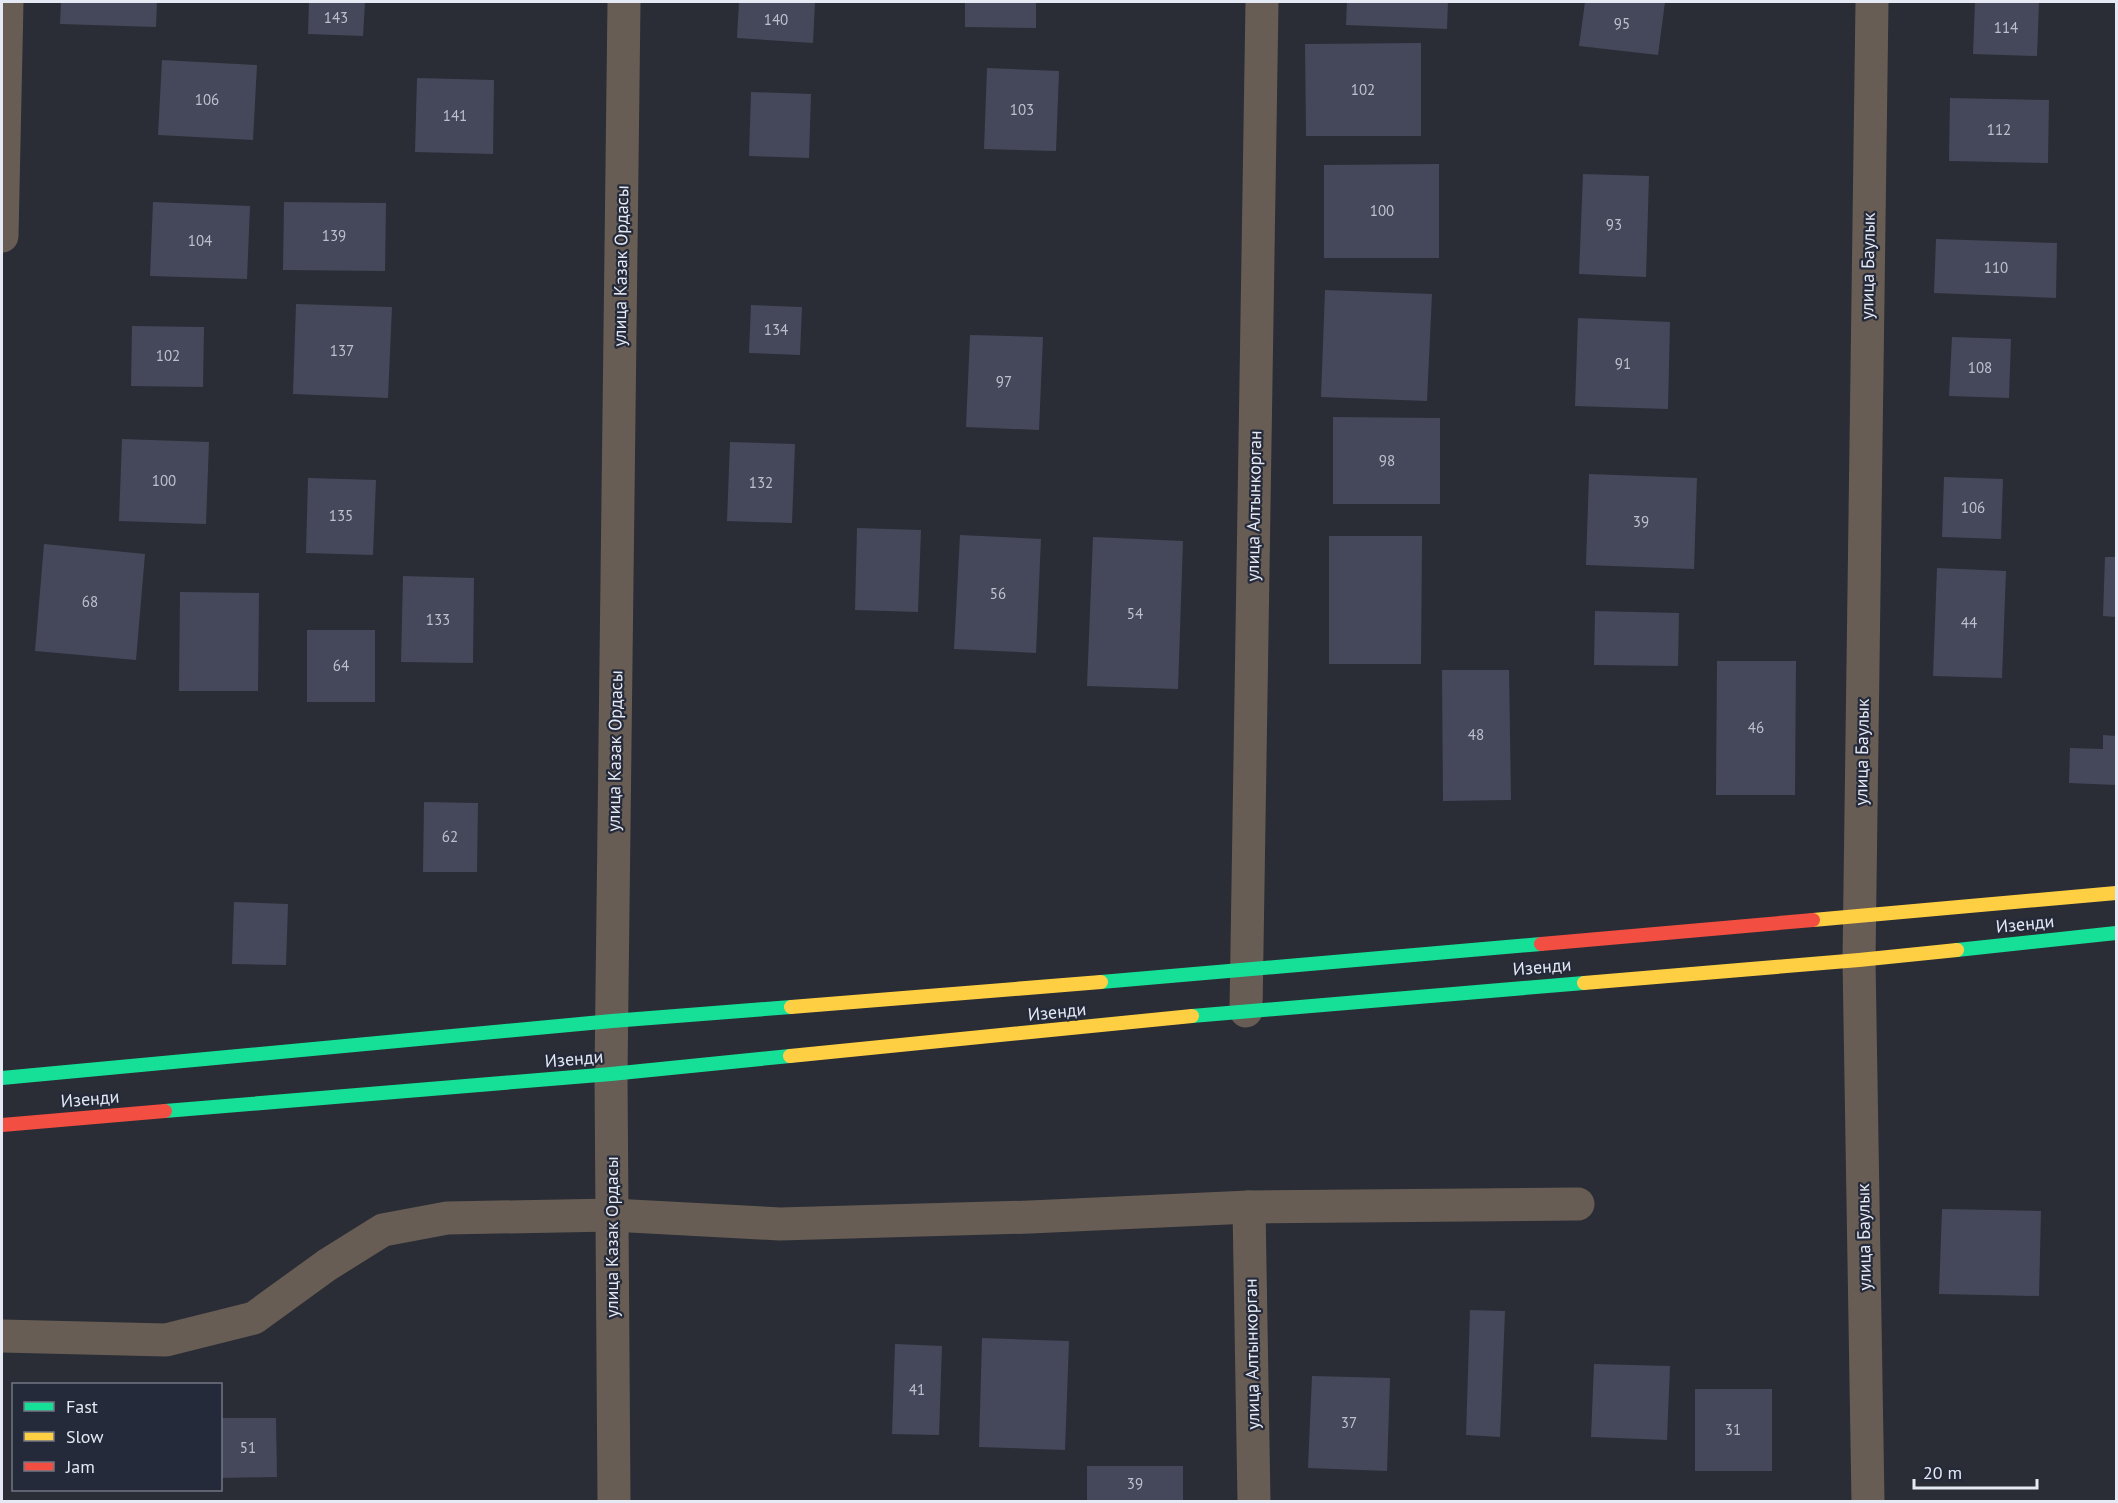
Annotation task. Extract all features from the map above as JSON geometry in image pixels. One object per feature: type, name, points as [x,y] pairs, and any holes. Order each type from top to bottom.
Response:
[{"type":"street","points":[[2,236],[7,2]]},
{"type":"street","name":"улица Казак Ордасы","points":[[614,1502],[611,1074],[624,2]]},
{"type":"street","name":"улица Алтынкорган","points":[[1246,1011],[1262,2]]},
{"type":"street","name":"улица Баулык","points":[[1868,1502],[1859,960],[1872,2]]},
{"type":"street","name":"Изенди","points":[[2,1078],[612,1021],[1246,970],[2116,892]]},
{"type":"street","name":"Изенди","points":[[2,1125],[611,1074],[1246,1011],[1859,960],[2116,933]]},
{"type":"street","points":[[2,1336],[166,1340],[254,1318],[327,1265],[382,1230],[447,1218],[612,1215],[780,1224],[1030,1217],[1249,1207],[1578,1204]]},
{"type":"street","name":"улица Алтынкорган","points":[[1249,1207],[1254,1502]]},
{"type":"building","points":[[61,2],[157,2],[156,27],[60,24]]},
{"type":"building","points":[[309,2],[365,2],[363,36],[308,34]]},
{"type":"building","points":[[739,2],[815,2],[813,43],[737,38]]},
{"type":"building","points":[[965,2],[1036,2],[1036,28],[965,27]]},
{"type":"building","points":[[1347,2],[1448,2],[1447,29],[1346,25]]},
{"type":"building","points":[[1585,2],[1665,2],[1658,55],[1579,46]]},
{"type":"building","points":[[1975,2],[2039,2],[2037,56],[1973,54]]},
{"type":"building","points":[[1421,43],[1421,136],[1306,136],[1305,44]]},
{"type":"building","points":[[162,60],[257,65],[253,140],[158,135]]},
{"type":"building","points":[[987,68],[1059,71],[1056,151],[984,149]]},
{"type":"building","points":[[417,78],[494,80],[493,154],[415,152]]},
{"type":"building","points":[[751,92],[811,94],[809,158],[749,156]]},
{"type":"building","points":[[1950,98],[2049,100],[2048,163],[1949,161]]},
{"type":"building","points":[[1439,164],[1439,258],[1324,258],[1324,165]]},
{"type":"building","points":[[1583,174],[1649,176],[1646,277],[1579,274]]},
{"type":"building","points":[[153,202],[250,206],[247,279],[150,276]]},
{"type":"building","points":[[284,202],[386,203],[385,271],[283,270]]},
{"type":"building","points":[[1936,239],[2057,243],[2056,298],[1934,293]]},
{"type":"building","points":[[1325,290],[1432,294],[1427,401],[1321,397]]},
{"type":"building","points":[[296,304],[392,307],[388,398],[293,394]]},
{"type":"building","points":[[751,305],[802,307],[800,355],[749,353]]},
{"type":"building","points":[[1578,318],[1670,322],[1668,409],[1575,406]]},
{"type":"building","points":[[132,326],[204,327],[203,387],[131,386]]},
{"type":"building","points":[[970,335],[1043,337],[1039,430],[966,427]]},
{"type":"building","points":[[1952,337],[2011,339],[2009,398],[1949,396]]},
{"type":"building","points":[[1333,417],[1440,418],[1440,504],[1333,504]]},
{"type":"building","points":[[122,439],[209,442],[206,524],[119,521]]},
{"type":"building","points":[[730,442],[795,444],[792,523],[727,521]]},
{"type":"building","points":[[1589,474],[1697,478],[1694,569],[1586,565]]},
{"type":"building","points":[[1944,477],[2003,479],[2001,539],[1942,537]]},
{"type":"building","points":[[308,478],[376,480],[373,555],[306,553]]},
{"type":"building","points":[[857,528],[921,530],[918,612],[855,610]]},
{"type":"building","points":[[960,535],[1041,539],[1036,653],[954,649]]},
{"type":"building","points":[[1329,536],[1422,536],[1421,664],[1329,664]]},
{"type":"building","points":[[1093,537],[1183,541],[1178,689],[1087,686]]},
{"type":"building","points":[[44,544],[145,554],[136,660],[35,651]]},
{"type":"building","points":[[2105,557],[2116,557],[2116,617],[2103,616]]},
{"type":"building","points":[[1937,568],[2006,571],[2002,678],[1933,676]]},
{"type":"building","points":[[403,576],[474,578],[473,663],[401,662]]},
{"type":"building","points":[[180,592],[259,593],[258,691],[179,691]]},
{"type":"building","points":[[1595,611],[1679,613],[1678,666],[1594,665]]},
{"type":"building","points":[[307,630],[375,630],[375,702],[307,702]]},
{"type":"building","points":[[1717,661],[1796,661],[1795,795],[1716,795]]},
{"type":"building","points":[[1442,670],[1509,670],[1511,800],[1443,801]]},
{"type":"building","points":[[2103,735],[2116,736],[2116,785],[2069,783],[2070,748],[2103,749]]},
{"type":"building","points":[[424,802],[478,803],[477,872],[423,872]]},
{"type":"building","points":[[234,902],[288,904],[286,965],[232,964]]},
{"type":"building","points":[[1942,1209],[2041,1211],[2039,1296],[1939,1294]]},
{"type":"building","points":[[1470,1310],[1505,1311],[1500,1437],[1466,1435]]},
{"type":"building","points":[[982,1338],[1069,1341],[1065,1450],[979,1447]]},
{"type":"building","points":[[895,1344],[942,1346],[939,1435],[892,1434]]},
{"type":"building","points":[[1594,1364],[1670,1366],[1667,1440],[1591,1437]]},
{"type":"building","points":[[1312,1376],[1390,1378],[1387,1471],[1308,1468]]},
{"type":"building","points":[[1695,1389],[1772,1389],[1772,1471],[1695,1471]]},
{"type":"building","points":[[222,1418],[276,1418],[277,1477],[222,1478]]},
{"type":"building","points":[[1087,1466],[1183,1466],[1183,1502],[1087,1502]]},
{"type":"traffic: fast","points":[[1957,950],[2116,933]]},
{"type":"traffic: fast","points":[[1101,982],[1541,944]]},
{"type":"traffic: fast","points":[[1192,1016],[1584,983]]},
{"type":"traffic: fast","points":[[2,1078],[612,1021],[791,1007]]},
{"type":"traffic: fast","points":[[165,1111],[611,1074],[790,1056]]},
{"type":"traffic: slow","points":[[1813,920],[2116,893]]},
{"type":"traffic: slow","points":[[1584,983],[1957,950]]},
{"type":"traffic: slow","points":[[791,1007],[1101,982]]},
{"type":"traffic: slow","points":[[790,1056],[1192,1016]]},
{"type":"traffic: jam","points":[[1541,944],[1813,920]]},
{"type":"traffic: jam","points":[[2,1125],[165,1111]]}]
